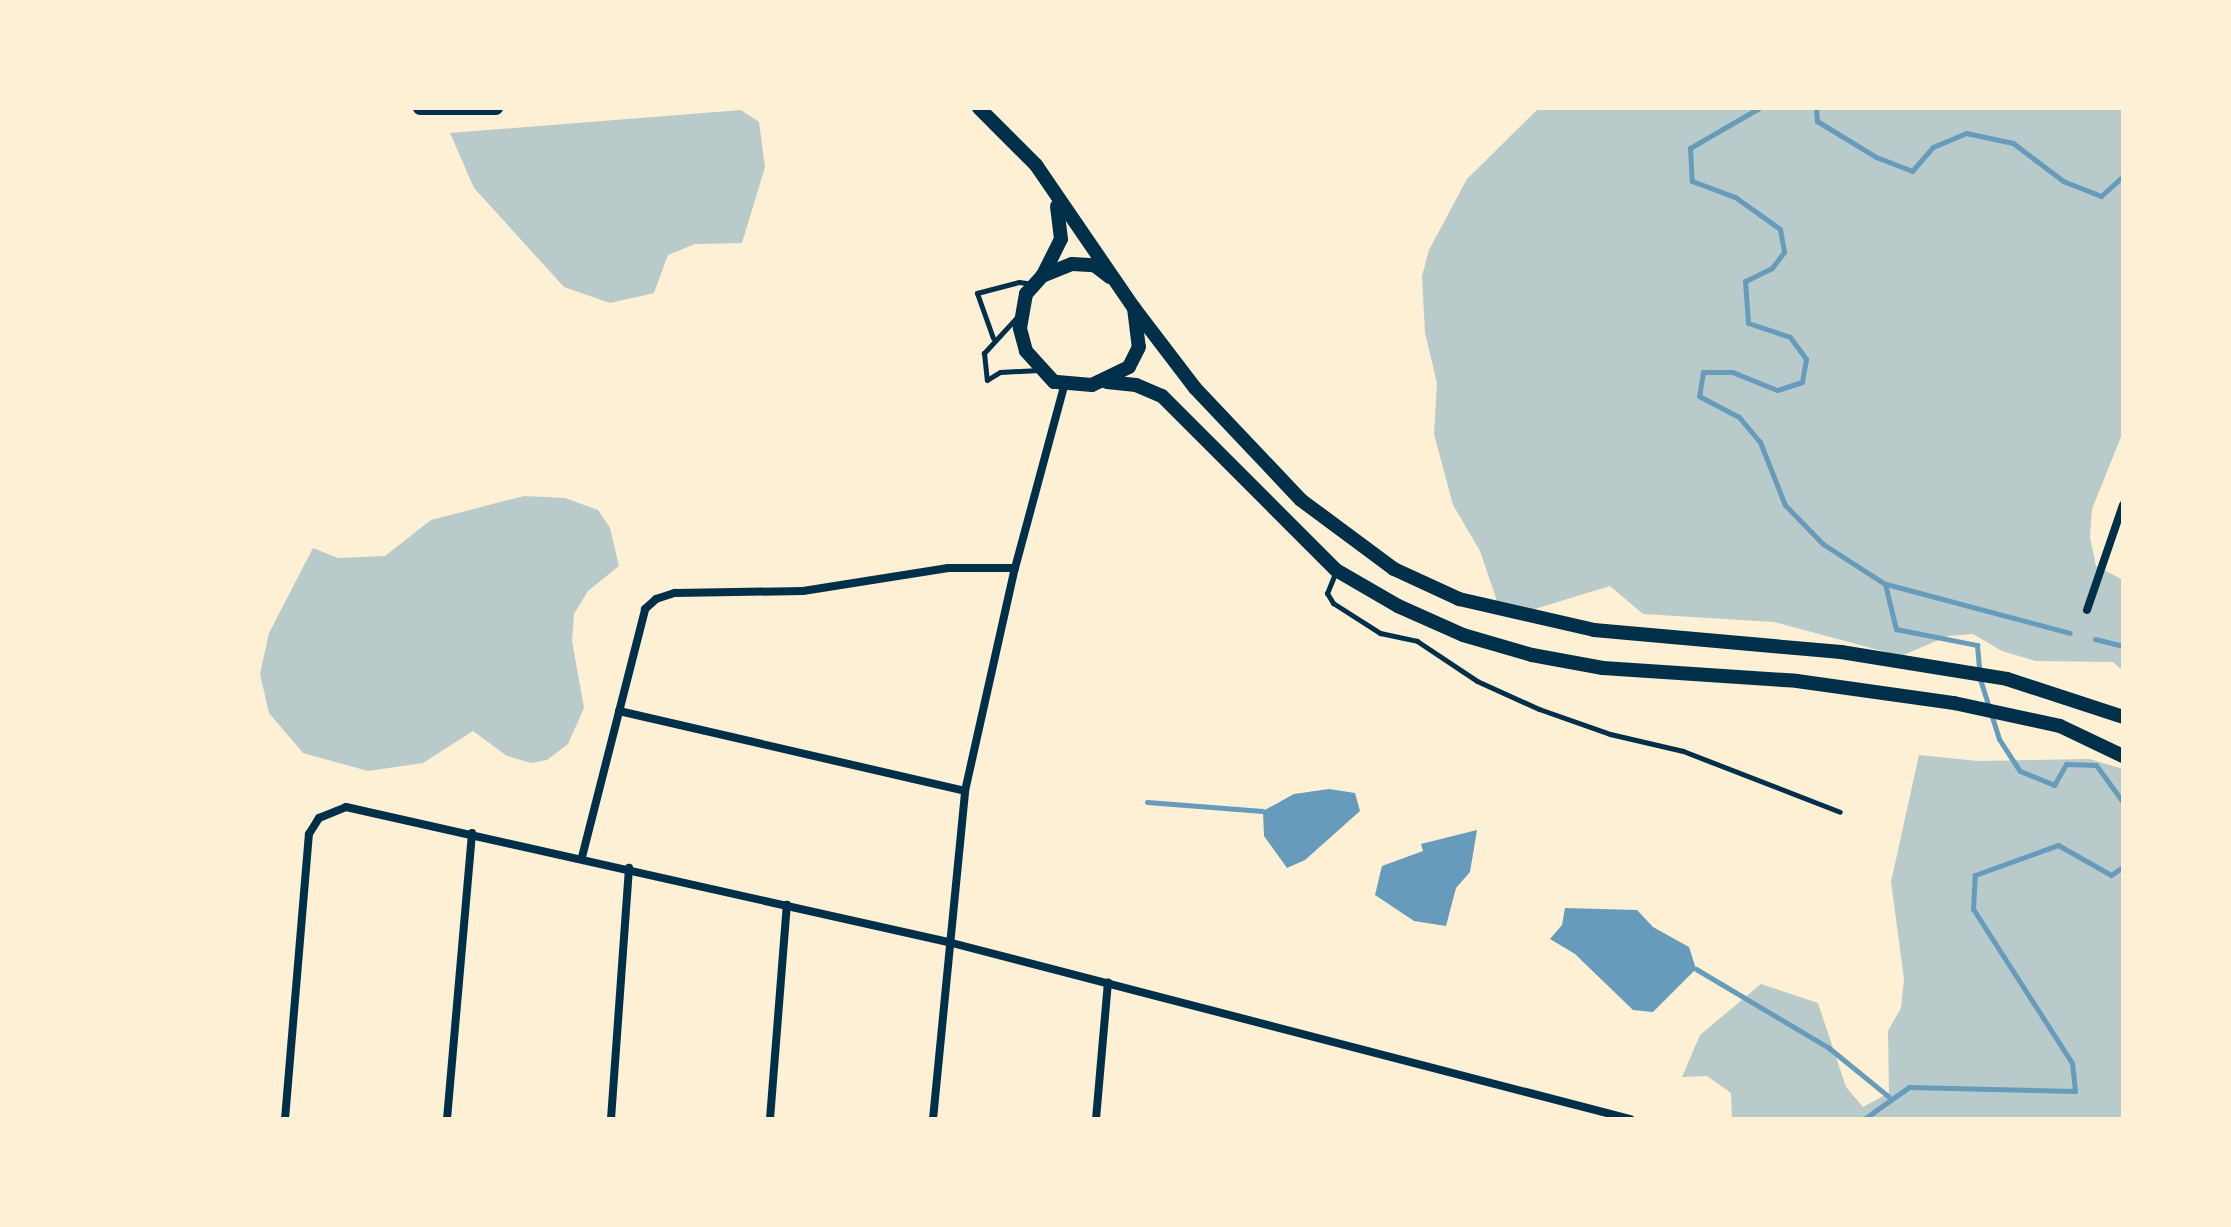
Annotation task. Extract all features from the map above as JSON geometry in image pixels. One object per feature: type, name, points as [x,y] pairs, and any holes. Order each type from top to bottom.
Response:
[{"type":"main road","points":[[420,108],[496,108]]},
{"type":"main road","points":[[979,108],[1055,193],[1110,277],[1195,388],[1301,500],[1394,569],[1459,599],[1594,630],[1841,652],[1991,676],[2072,696],[2123,717]]},
{"type":"main road","points":[[1055,193],[1062,233],[1020,314],[1026,351],[1040,370],[1064,387],[1107,382],[1136,385],[1172,404],[1336,570],[1430,621],[1532,655],[1603,668],[1812,683],[1977,709],[2060,726],[2123,756]]},
{"type":"main road","points":[[1038,280],[1079,263],[1094,265],[1110,277]]},
{"type":"main road","points":[[1107,382],[1129,367],[1139,347],[1134,308]]},
{"type":"street","points":[[933,1119],[965,791],[1015,568],[1064,387]]},
{"type":"street","points":[[2087,610],[2123,505]]},
{"type":"street","points":[[582,857],[645,609],[662,596],[803,591],[948,568],[1015,568]]},
{"type":"street","points":[[619,711],[965,791]]},
{"type":"street","points":[[285,1119],[313,826],[327,813],[346,807],[582,857],[948,942],[1630,1119]]},
{"type":"street","points":[[447,1119],[472,833]]},
{"type":"street","points":[[611,1119],[629,868]]},
{"type":"street","points":[[770,1119],[787,905]]},
{"type":"street","points":[[1096,1119],[1108,983]]},
{"type":"lane","points":[[993,339],[977,293],[1038,280]]},
{"type":"lane","points":[[1020,314],[993,339],[984,353],[987,380],[1000,372],[1040,370]]},
{"type":"lane","points":[[1336,570],[1327,593],[1333,603],[1380,633],[1417,641],[1477,681],[1539,709],[1610,734],[1683,751],[1840,812]]},
{"type":"shaded area","points":[[1539,108],[2123,108],[2123,432],[2092,509],[2090,537],[2096,566],[2123,580],[2123,671],[2113,662],[2036,661],[2002,651],[1973,634],[1948,636],[1901,656],[1774,622],[1643,614],[1610,586],[1512,616],[1497,601],[1480,551],[1453,505],[1434,434],[1437,383],[1425,333],[1422,276],[1429,250],[1467,179]]},
{"type":"shaded area","points":[[741,110],[759,122],[765,167],[742,243],[695,244],[668,255],[654,293],[610,303],[564,287],[474,188],[450,133]]},
{"type":"shaded area","points":[[524,496],[565,498],[598,510],[610,528],[619,566],[588,591],[574,614],[572,641],[584,708],[568,744],[547,760],[531,763],[507,756],[473,731],[423,763],[368,771],[303,753],[269,713],[260,674],[269,633],[313,548],[338,558],[385,556],[431,520]]},
{"type":"shaded area","points":[[1919,755],[1978,761],[2089,759],[2123,769],[2123,1119],[1732,1119],[1731,1093],[1707,1076],[1682,1077],[1700,1035],[1761,984],[1818,1003],[1846,1087],[1863,1107],[1889,1093],[1888,1031],[1901,1008],[1904,979],[1891,882]]},
{"type":"water","points":[[1329,789],[1355,793],[1360,811],[1305,860],[1287,868],[1264,836],[1263,811],[1294,794]]},
{"type":"water","points":[[1477,830],[1470,872],[1456,888],[1446,926],[1414,921],[1375,895],[1382,866],[1423,851],[1421,844]]},
{"type":"water","points":[[1565,908],[1637,910],[1653,927],[1689,947],[1696,969],[1653,1012],[1633,1010],[1575,954],[1550,939],[1562,925]]},
{"type":"waterway","points":[[1759,108],[1690,148],[1692,181],[1735,197],[1780,229],[1784,252],[1772,268],[1745,281],[1748,323],[1790,337],[1806,359],[1802,382],[1777,390],[1732,372],[1703,372],[1699,396],[1739,417],[1760,442],[1785,505],[1823,544],[1885,584],[1896,629],[1977,645],[1980,679],[1999,739],[2020,771],[2054,785],[2066,764],[2096,765],[2123,802]]},
{"type":"waterway","points":[[1816,108],[1817,121],[1876,157],[1912,171],[1933,147],[1966,133],[2013,143],[2063,181],[2101,196],[2123,176]]},
{"type":"waterway","points":[[1886,584],[2070,633]]},
{"type":"waterway","points":[[2095,639],[2123,646]]},
{"type":"waterway","points":[[1147,802],[1263,811]]},
{"type":"waterway","points":[[1864,1119],[1909,1087],[2075,1091],[2072,1063],[1973,909],[1975,875],[2058,845],[2111,875],[2123,867]]},
{"type":"waterway","points":[[1696,969],[1829,1048],[1889,1097]]}]
